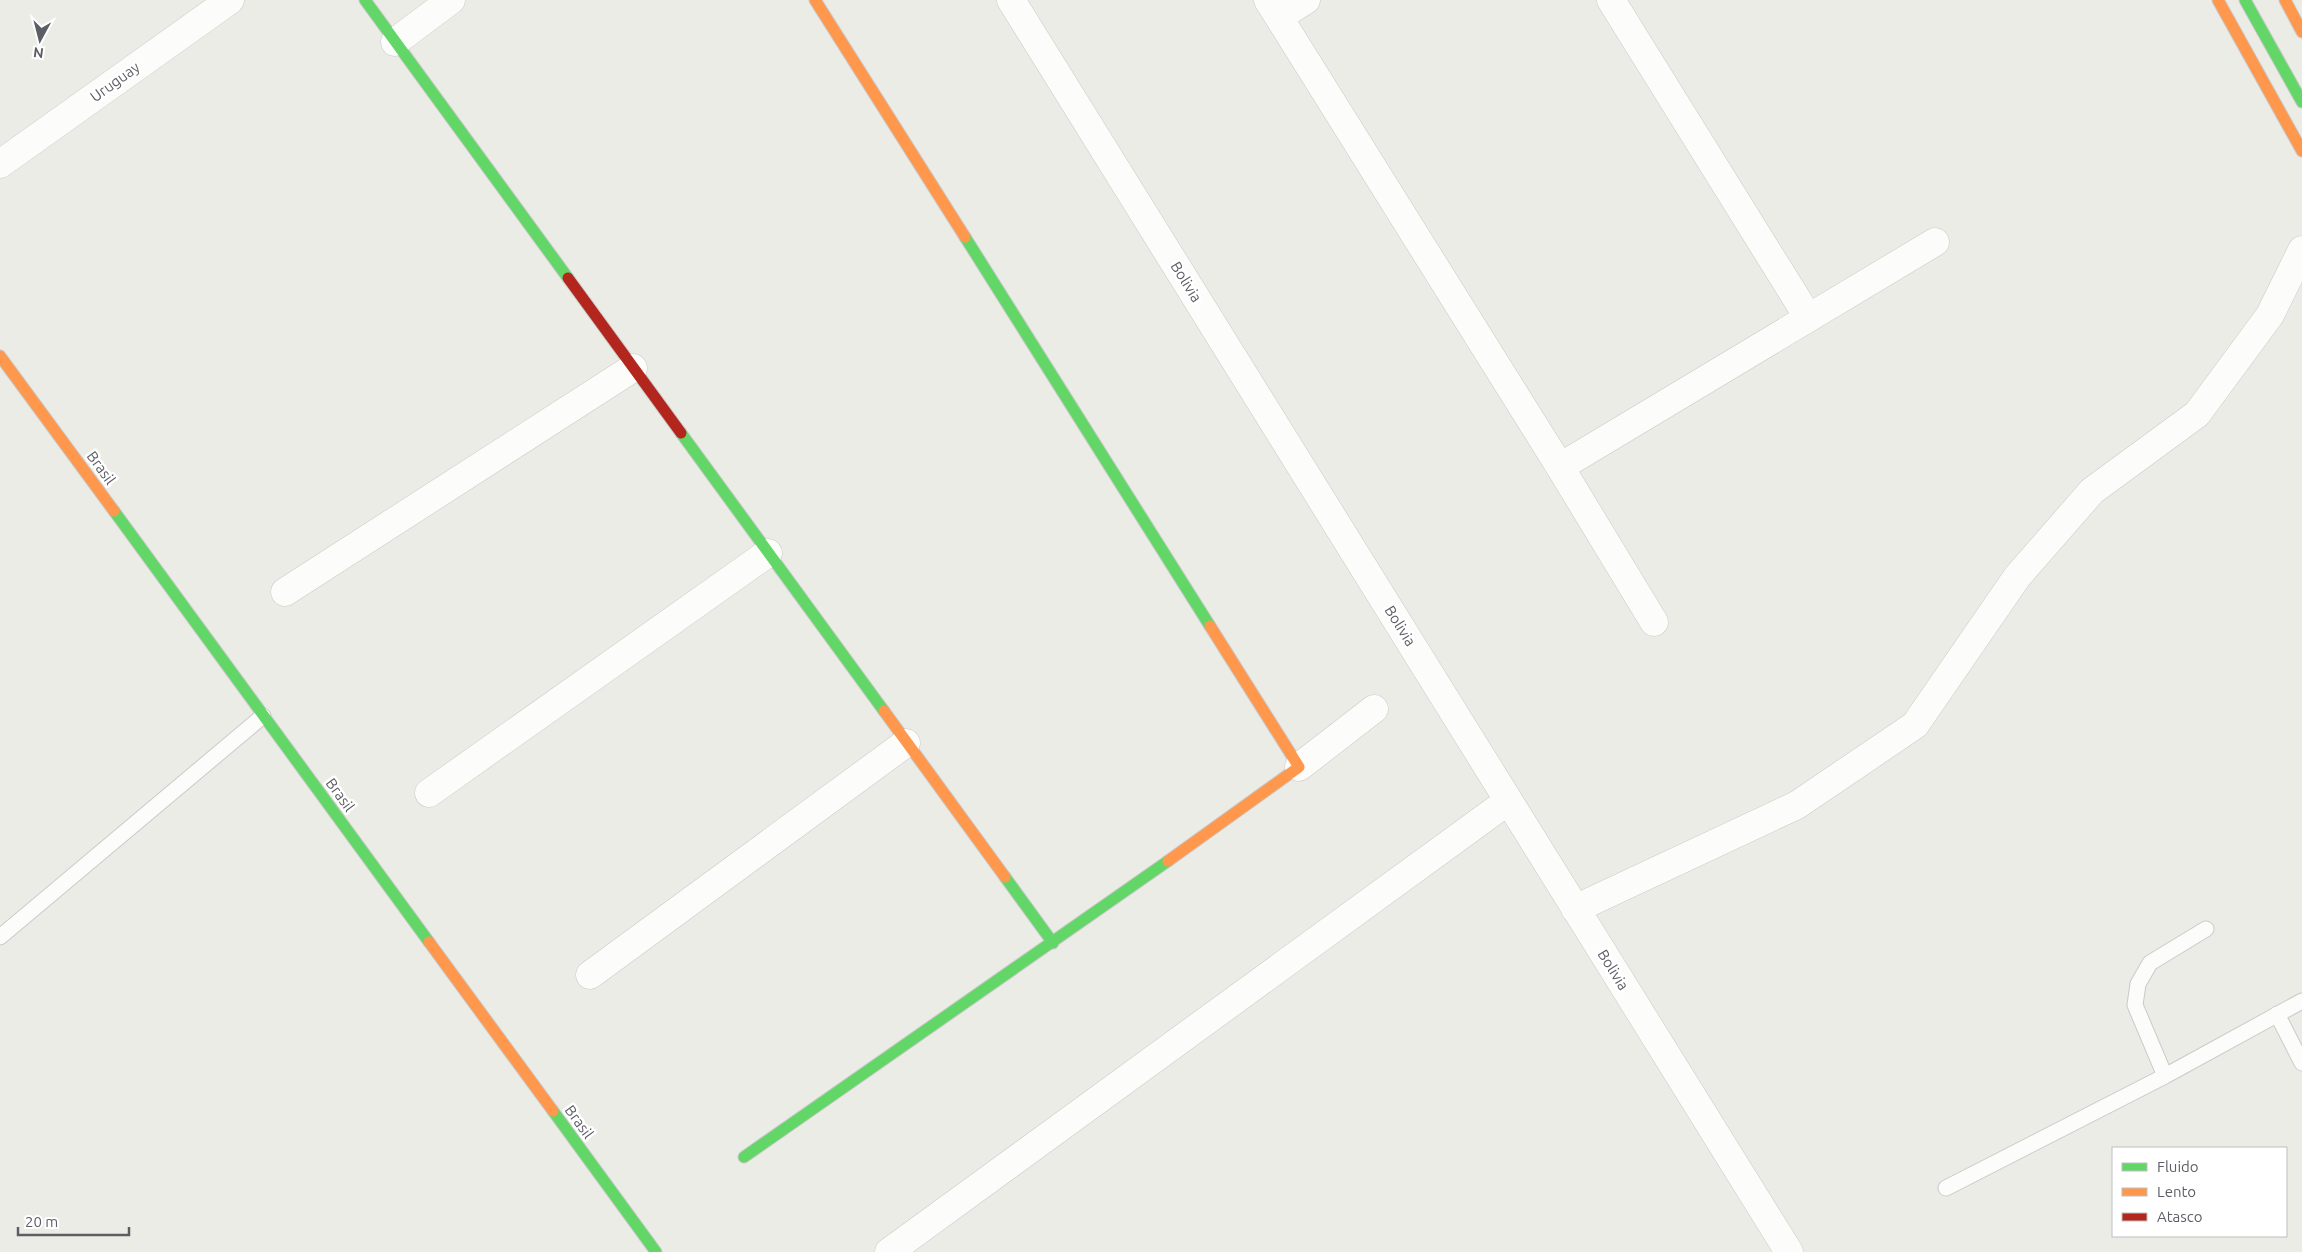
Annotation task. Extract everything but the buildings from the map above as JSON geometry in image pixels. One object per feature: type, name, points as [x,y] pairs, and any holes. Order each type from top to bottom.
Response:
[{"type":"street","name":"Uruguay","points":[[0,164],[230,0]]},
{"type":"street","points":[[365,0],[1053,943]]},
{"type":"street","points":[[395,42],[451,0]]},
{"type":"street","points":[[815,0],[1299,767]]},
{"type":"street","name":"Bolivia","points":[[1011,0],[1789,1252]]},
{"type":"street","points":[[1306,0],[1273,9],[1560,467],[1654,622]]},
{"type":"street","points":[[1611,0],[1808,317]]},
{"type":"street","points":[[2218,0],[2302,151]]},
{"type":"street","points":[[2245,0],[2302,102]]},
{"type":"street","points":[[2285,0],[2302,32]]},
{"type":"street","points":[[1560,467],[1935,242]]},
{"type":"street","points":[[1575,909],[1797,805],[1915,725],[2016,577],[2092,492],[2197,414],[2270,315],[2302,250]]},
{"type":"street","name":"Brasil","points":[[0,356],[656,1252]]},
{"type":"street","points":[[285,592],[633,368]]},
{"type":"street","points":[[430,794],[768,553]]},
{"type":"street","points":[[744,1157],[1053,943],[1299,767],[1374,709]]},
{"type":"street","points":[[590,975],[906,743]]},
{"type":"street","points":[[889,1252],[1508,801]]},
{"type":"lane","points":[[0,937],[263,716]]},
{"type":"lane","points":[[2165,1076],[2135,1005],[2138,984],[2150,962],[2206,929]]},
{"type":"lane","points":[[1946,1188],[2165,1076],[2302,1001]]},
{"type":"lane","points":[[2277,1014],[2302,1063]]},
{"type":"traffic: fast","points":[[365,0],[568,278]]},
{"type":"traffic: fast","points":[[2245,0],[2302,102]]},
{"type":"traffic: fast","points":[[965,237],[1210,626]]},
{"type":"traffic: fast","points":[[681,433],[884,711]]},
{"type":"traffic: fast","points":[[114,511],[429,942]]},
{"type":"traffic: fast","points":[[744,1157],[1168,861]]},
{"type":"traffic: fast","points":[[1005,877],[1053,943]]},
{"type":"traffic: fast","points":[[553,1111],[656,1252]]},
{"type":"traffic: slow","points":[[815,0],[965,237]]},
{"type":"traffic: slow","points":[[2218,0],[2302,151]]},
{"type":"traffic: slow","points":[[2285,0],[2302,32]]},
{"type":"traffic: slow","points":[[0,356],[114,511]]},
{"type":"traffic: slow","points":[[1168,861],[1299,767],[1210,626]]},
{"type":"traffic: slow","points":[[884,711],[1005,877]]},
{"type":"traffic: slow","points":[[429,942],[553,1111]]},
{"type":"traffic: jam","points":[[568,278],[681,433]]}]
